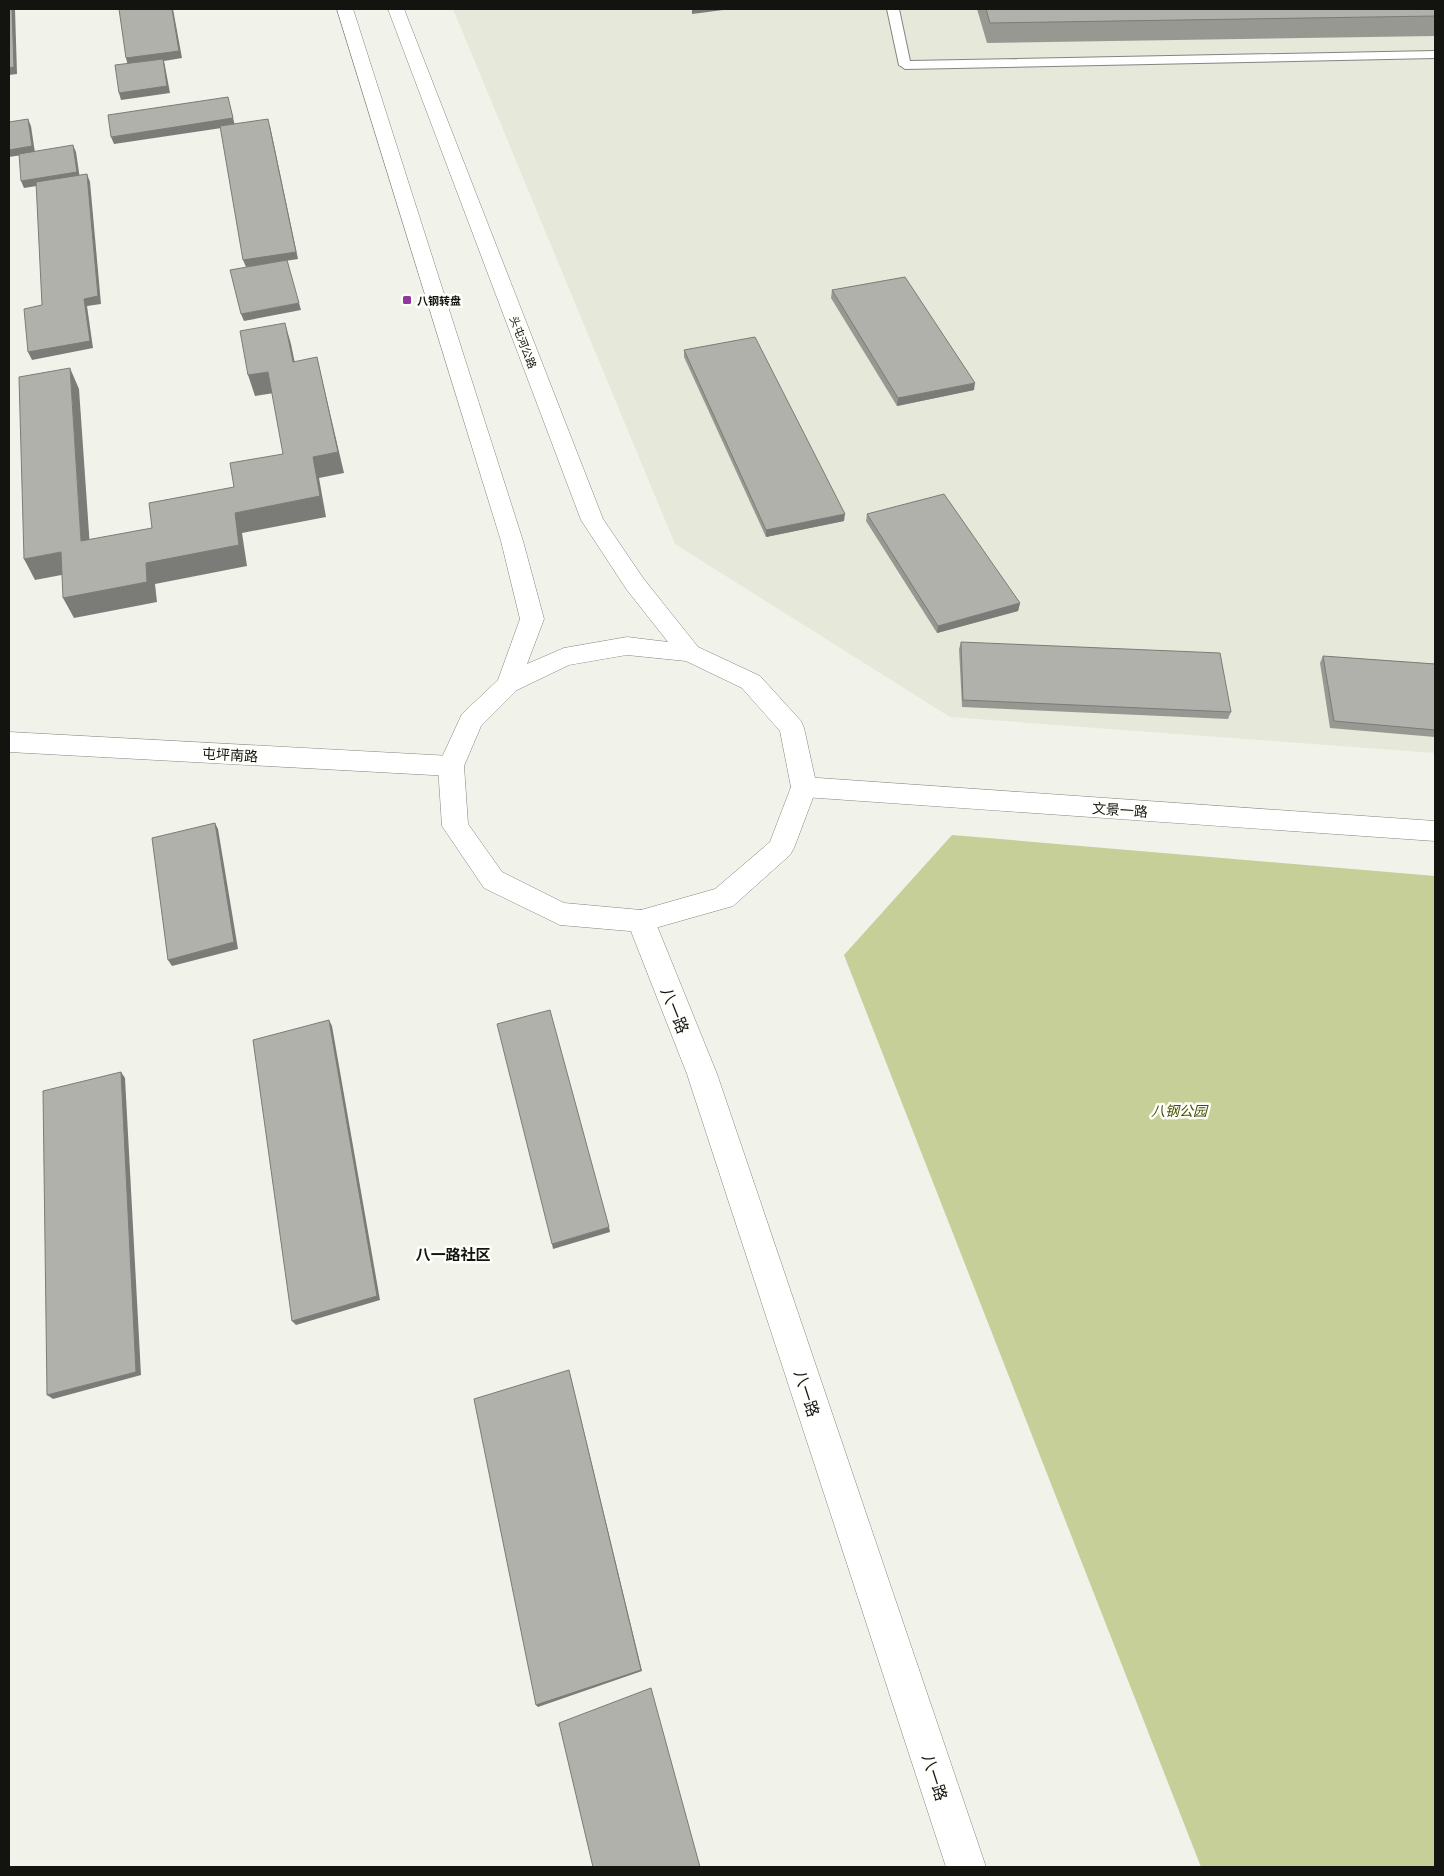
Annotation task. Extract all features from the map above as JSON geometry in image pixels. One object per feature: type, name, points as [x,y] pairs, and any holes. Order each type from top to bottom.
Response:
[{"type":"main road","points":[[345,9],[512,541],[532,619],[508,684]]},
{"type":"main road","name":"头屯河公路","points":[[396,9],[592,520],[635,584],[690,653]]},
{"type":"main road","points":[[627,646],[690,653],[751,682],[792,728],[804,787],[781,848],[723,898],[641,921],[560,914],[493,880],[455,826],[451,766],[471,721],[508,684],[564,657],[627,646]]},
{"type":"main road","name":"屯坪南路","points":[[9,742],[451,766]]},
{"type":"main road","name":"文景一路","points":[[804,787],[1435,830]]},
{"type":"main road","name":"八一路","points":[[641,921],[702,1074],[966,1867]]},
{"type":"lane","points":[[893,9],[905,65],[1435,55]]},
{"type":"shaded area","points":[[453,9],[1435,9],[1435,753],[950,717],[675,544]]},
{"type":"green space","name":"八钢公园","points":[[952,835],[1435,876],[1435,1867],[1201,1867],[844,955]]},
{"type":"building","points":[[9,9],[12,9],[14,67],[9,68]]},
{"type":"building","points":[[119,9],[172,9],[179,51],[126,58]]},
{"type":"building","points":[[986,9],[1435,9],[1435,16],[990,23]]},
{"type":"building","points":[[163,59],[167,86],[119,93],[115,65]]},
{"type":"building","points":[[228,97],[233,118],[111,137],[108,115]]},
{"type":"building","points":[[28,119],[32,146],[9,150],[9,122]]},
{"type":"building","points":[[268,119],[296,252],[243,260],[220,126]]},
{"type":"building","points":[[73,145],[77,172],[21,181],[19,154]]},
{"type":"building","points":[[87,174],[98,296],[84,299],[90,341],[28,352],[24,309],[42,305],[36,182]]},
{"type":"building","points":[[287,260],[299,303],[241,314],[230,270]]},
{"type":"building","points":[[905,277],[975,383],[898,398],[832,290]]},
{"type":"building","points":[[285,323],[293,362],[317,357],[338,452],[313,457],[320,496],[235,513],[239,545],[146,563],[147,582],[63,598],[61,552],[24,559],[19,377],[70,368],[81,541],[152,528],[149,503],[234,487],[230,463],[283,454],[268,372],[248,375],[240,331]]},
{"type":"building","points":[[755,337],[845,514],[766,530],[684,350]]},
{"type":"building","points":[[944,494],[1020,603],[938,626],[867,514]]},
{"type":"building","points":[[961,642],[1220,653],[1231,712],[963,700]]},
{"type":"building","points":[[1323,656],[1435,664],[1435,730],[1334,721]]},
{"type":"building","points":[[215,823],[234,942],[168,960],[152,838]]},
{"type":"building","points":[[550,1010],[609,1227],[552,1244],[497,1024]]},
{"type":"building","points":[[329,1020],[377,1296],[292,1321],[253,1040]]},
{"type":"building","points":[[121,1072],[136,1372],[47,1395],[43,1091]]},
{"type":"building","points":[[569,1370],[641,1670],[536,1705],[474,1399]]},
{"type":"building","points":[[651,1688],[700,1867],[593,1867],[559,1723]]},
{"type":"place","name":"八钢转盘","points":[[407,300]]},
{"type":"district","name":"八一路社区","points":[[453,1253]]}]
